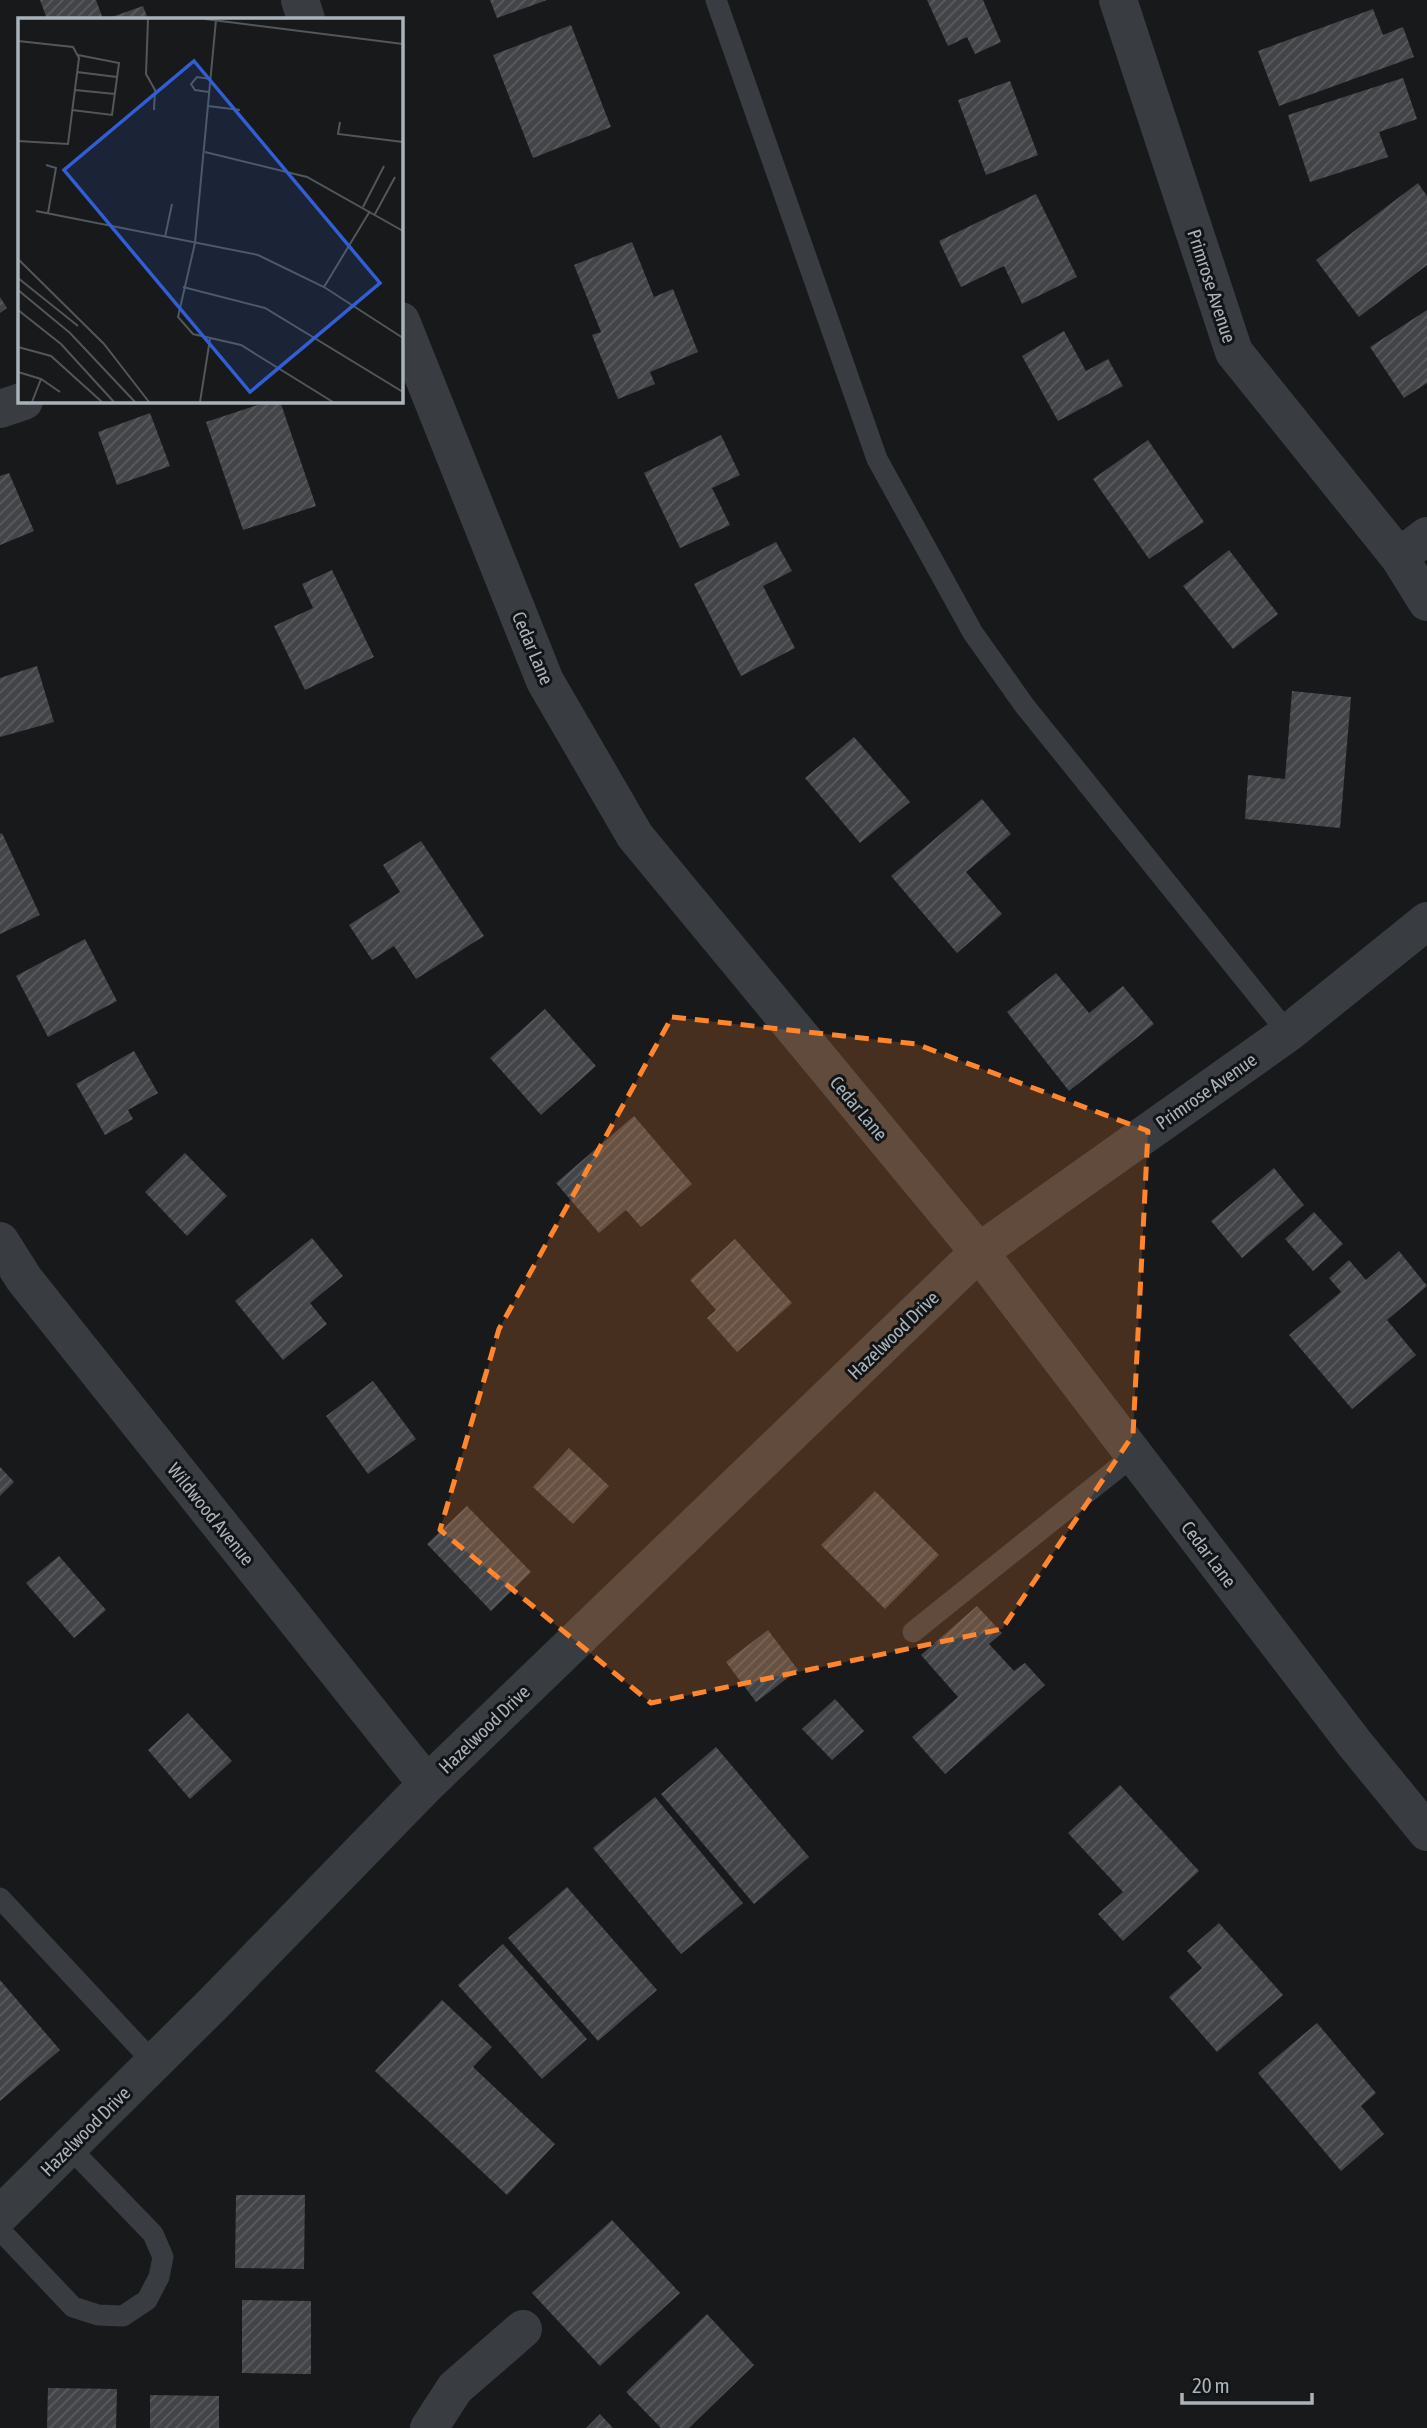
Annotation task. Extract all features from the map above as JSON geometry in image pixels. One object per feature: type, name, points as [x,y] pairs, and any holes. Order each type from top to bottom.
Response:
[{"type":"street","points":[[300,0],[306,18]]},
{"type":"street","name":"Primrose Avenue","points":[[1118,0],[1234,352],[1413,547],[1427,602]]},
{"type":"street","name":"Cedar Lane","points":[[402,324],[545,681],[635,836],[979,1252],[1355,1744],[1427,1832]]},
{"type":"street","points":[[0,409],[21,402]]},
{"type":"street","name":"Primrose Avenue","points":[[979,1252],[1288,1033],[1427,921]]},
{"type":"street","name":"Wildwood Avenue","points":[[0,1241],[24,1279],[428,1784]]},
{"type":"street","name":"Hazelwood Drive","points":[[0,2215],[154,2063],[428,1784],[979,1252]]},
{"type":"street","points":[[429,2428],[455,2388],[523,2329]]},
{"type":"lane","points":[[716,0],[877,459],[966,622],[1024,705],[1288,1033]]},
{"type":"lane","points":[[912,1632],[1134,1455]]},
{"type":"lane","points":[[0,1898],[154,2063]]},
{"type":"lane","points":[[0,2230],[73,2307],[98,2315],[123,2316],[146,2300],[159,2277],[163,2257],[153,2234],[69,2147]]},
{"type":"highlighted area","points":[[672,1017],[916,1044],[1148,1131],[1133,1435],[1002,1629],[651,1703],[440,1530],[499,1329]]},
{"type":"building","points":[[40,0],[96,0],[103,18],[47,18]]},
{"type":"building","points":[[490,0],[547,0],[497,18]]},
{"type":"building","points":[[927,0],[983,0],[1001,42],[975,54],[967,37],[948,46]]},
{"type":"building","points":[[143,6],[148,18],[109,18]]},
{"type":"building","points":[[1373,9],[1383,35],[1403,27],[1414,57],[1279,106],[1258,51]]},
{"type":"building","points":[[571,25],[611,127],[533,158],[493,55]]},
{"type":"building","points":[[1403,78],[1417,119],[1379,132],[1388,157],[1310,182],[1288,115]]},
{"type":"building","points":[[1010,81],[1038,155],[986,175],[958,100]]},
{"type":"building","points":[[1418,183],[1427,196],[1427,265],[1359,317],[1316,260]]},
{"type":"building","points":[[1036,194],[1077,277],[1022,304],[1004,266],[961,287],[939,241]]},
{"type":"building","points":[[632,242],[654,297],[673,289],[698,352],[650,372],[655,384],[618,399],[592,335],[601,332],[574,265]]},
{"type":"building","points":[[0,297],[7,308],[0,313]]},
{"type":"building","points":[[1427,310],[1427,383],[1404,398],[1370,347]]},
{"type":"building","points":[[1064,331],[1086,371],[1108,359],[1123,386],[1058,421],[1022,356]]},
{"type":"building","points":[[267,402],[280,402],[316,506],[243,530],[206,422]]},
{"type":"building","points":[[150,413],[170,466],[117,485],[98,432]]},
{"type":"building","points":[[721,435],[740,475],[712,488],[730,525],[680,548],[644,473]]},
{"type":"building","points":[[1148,440],[1204,522],[1149,559],[1093,479]]},
{"type":"building","points":[[9,473],[34,531],[0,545],[0,476]]},
{"type":"building","points":[[776,542],[792,571],[763,586],[795,648],[741,676],[694,584]]},
{"type":"building","points":[[1229,550],[1278,614],[1233,649],[1183,586]]},
{"type":"building","points":[[332,570],[374,657],[305,690],[274,626],[313,608],[302,584]]},
{"type":"building","points":[[37,666],[54,722],[0,737],[0,678]]},
{"type":"building","points":[[1292,691],[1351,697],[1340,828],[1245,819],[1248,775],[1285,779]]},
{"type":"building","points":[[854,737],[910,802],[860,843],[805,778]]},
{"type":"building","points":[[982,799],[1011,834],[966,872],[1002,914],[957,953],[891,876]]},
{"type":"building","points":[[2,833],[40,915],[0,934],[0,834]]},
{"type":"building","points":[[421,841],[484,936],[416,979],[394,946],[372,960],[349,925],[400,892],[383,865]]},
{"type":"building","points":[[85,939],[117,1001],[48,1037],[16,976]]},
{"type":"building","points":[[1056,973],[1089,1013],[1123,986],[1154,1024],[1069,1091],[1007,1012]]},
{"type":"building","points":[[545,1009],[596,1066],[541,1115],[490,1058]]},
{"type":"building","points":[[134,1051],[158,1093],[128,1110],[133,1119],[105,1135],[76,1084]]},
{"type":"building","points":[[634,1116],[692,1184],[641,1227],[626,1210],[599,1233],[556,1183]]},
{"type":"building","points":[[185,1153],[227,1196],[187,1236],[145,1192]]},
{"type":"building","points":[[1274,1168],[1304,1205],[1242,1258],[1211,1221]]},
{"type":"building","points":[[1314,1212],[1343,1244],[1313,1271],[1285,1239]]},
{"type":"building","points":[[312,1238],[343,1276],[310,1303],[327,1324],[283,1360],[235,1301]]},
{"type":"building","points":[[735,1239],[792,1303],[737,1352],[707,1318],[716,1310],[690,1280]]},
{"type":"building","points":[[1399,1251],[1427,1286],[1387,1320],[1416,1355],[1352,1409],[1289,1335],[1341,1292],[1329,1278],[1349,1260],[1366,1280]]},
{"type":"building","points":[[373,1381],[416,1439],[368,1474],[326,1416]]},
{"type":"building","points":[[569,1448],[609,1486],[573,1524],[533,1487]]},
{"type":"building","points":[[0,1467],[14,1482],[0,1496]]},
{"type":"building","points":[[875,1491],[939,1555],[885,1609],[821,1545]]},
{"type":"building","points":[[467,1506],[531,1572],[491,1611],[427,1544]]},
{"type":"building","points":[[59,1556],[106,1610],[74,1638],[26,1583]]},
{"type":"building","points":[[977,1606],[1002,1633],[989,1644],[1014,1671],[1025,1663],[1045,1685],[945,1774],[912,1737],[958,1697],[921,1655]]},
{"type":"building","points":[[768,1630],[798,1670],[756,1702],[726,1662]]},
{"type":"building","points":[[835,1699],[864,1731],[832,1760],[802,1729]]},
{"type":"building","points":[[188,1713],[232,1761],[190,1799],[148,1750]]},
{"type":"building","points":[[716,1747],[809,1857],[754,1904],[661,1794]]},
{"type":"building","points":[[1120,1785],[1199,1871],[1123,1941],[1098,1914],[1123,1892],[1068,1833]]},
{"type":"building","points":[[655,1797],[743,1903],[681,1954],[593,1848]]},
{"type":"building","points":[[567,1887],[657,1990],[598,2041],[508,1938]]},
{"type":"building","points":[[1219,1923],[1283,1995],[1217,2052],[1169,1997],[1202,1968],[1187,1951]]},
{"type":"building","points":[[503,1944],[587,2039],[542,2079],[458,1985]]},
{"type":"building","points":[[0,1980],[60,2050],[0,2101]]},
{"type":"building","points":[[442,2000],[492,2047],[473,2067],[555,2144],[507,2195],[375,2071]]},
{"type":"building","points":[[1317,2023],[1376,2093],[1361,2106],[1384,2134],[1341,2171],[1258,2073]]},
{"type":"building","points":[[236,2195],[305,2195],[304,2269],[235,2268]]},
{"type":"building","points":[[612,2220],[680,2293],[600,2366],[532,2293]]},
{"type":"building","points":[[242,2300],[311,2301],[311,2374],[242,2373]]},
{"type":"building","points":[[707,2314],[754,2365],[689,2428],[661,2428],[626,2392]]},
{"type":"building","points":[[48,2388],[117,2389],[116,2428],[47,2428]]},
{"type":"building","points":[[150,2395],[219,2396],[219,2428],[150,2428]]},
{"type":"building","points":[[600,2414],[613,2428],[586,2428]]}]
